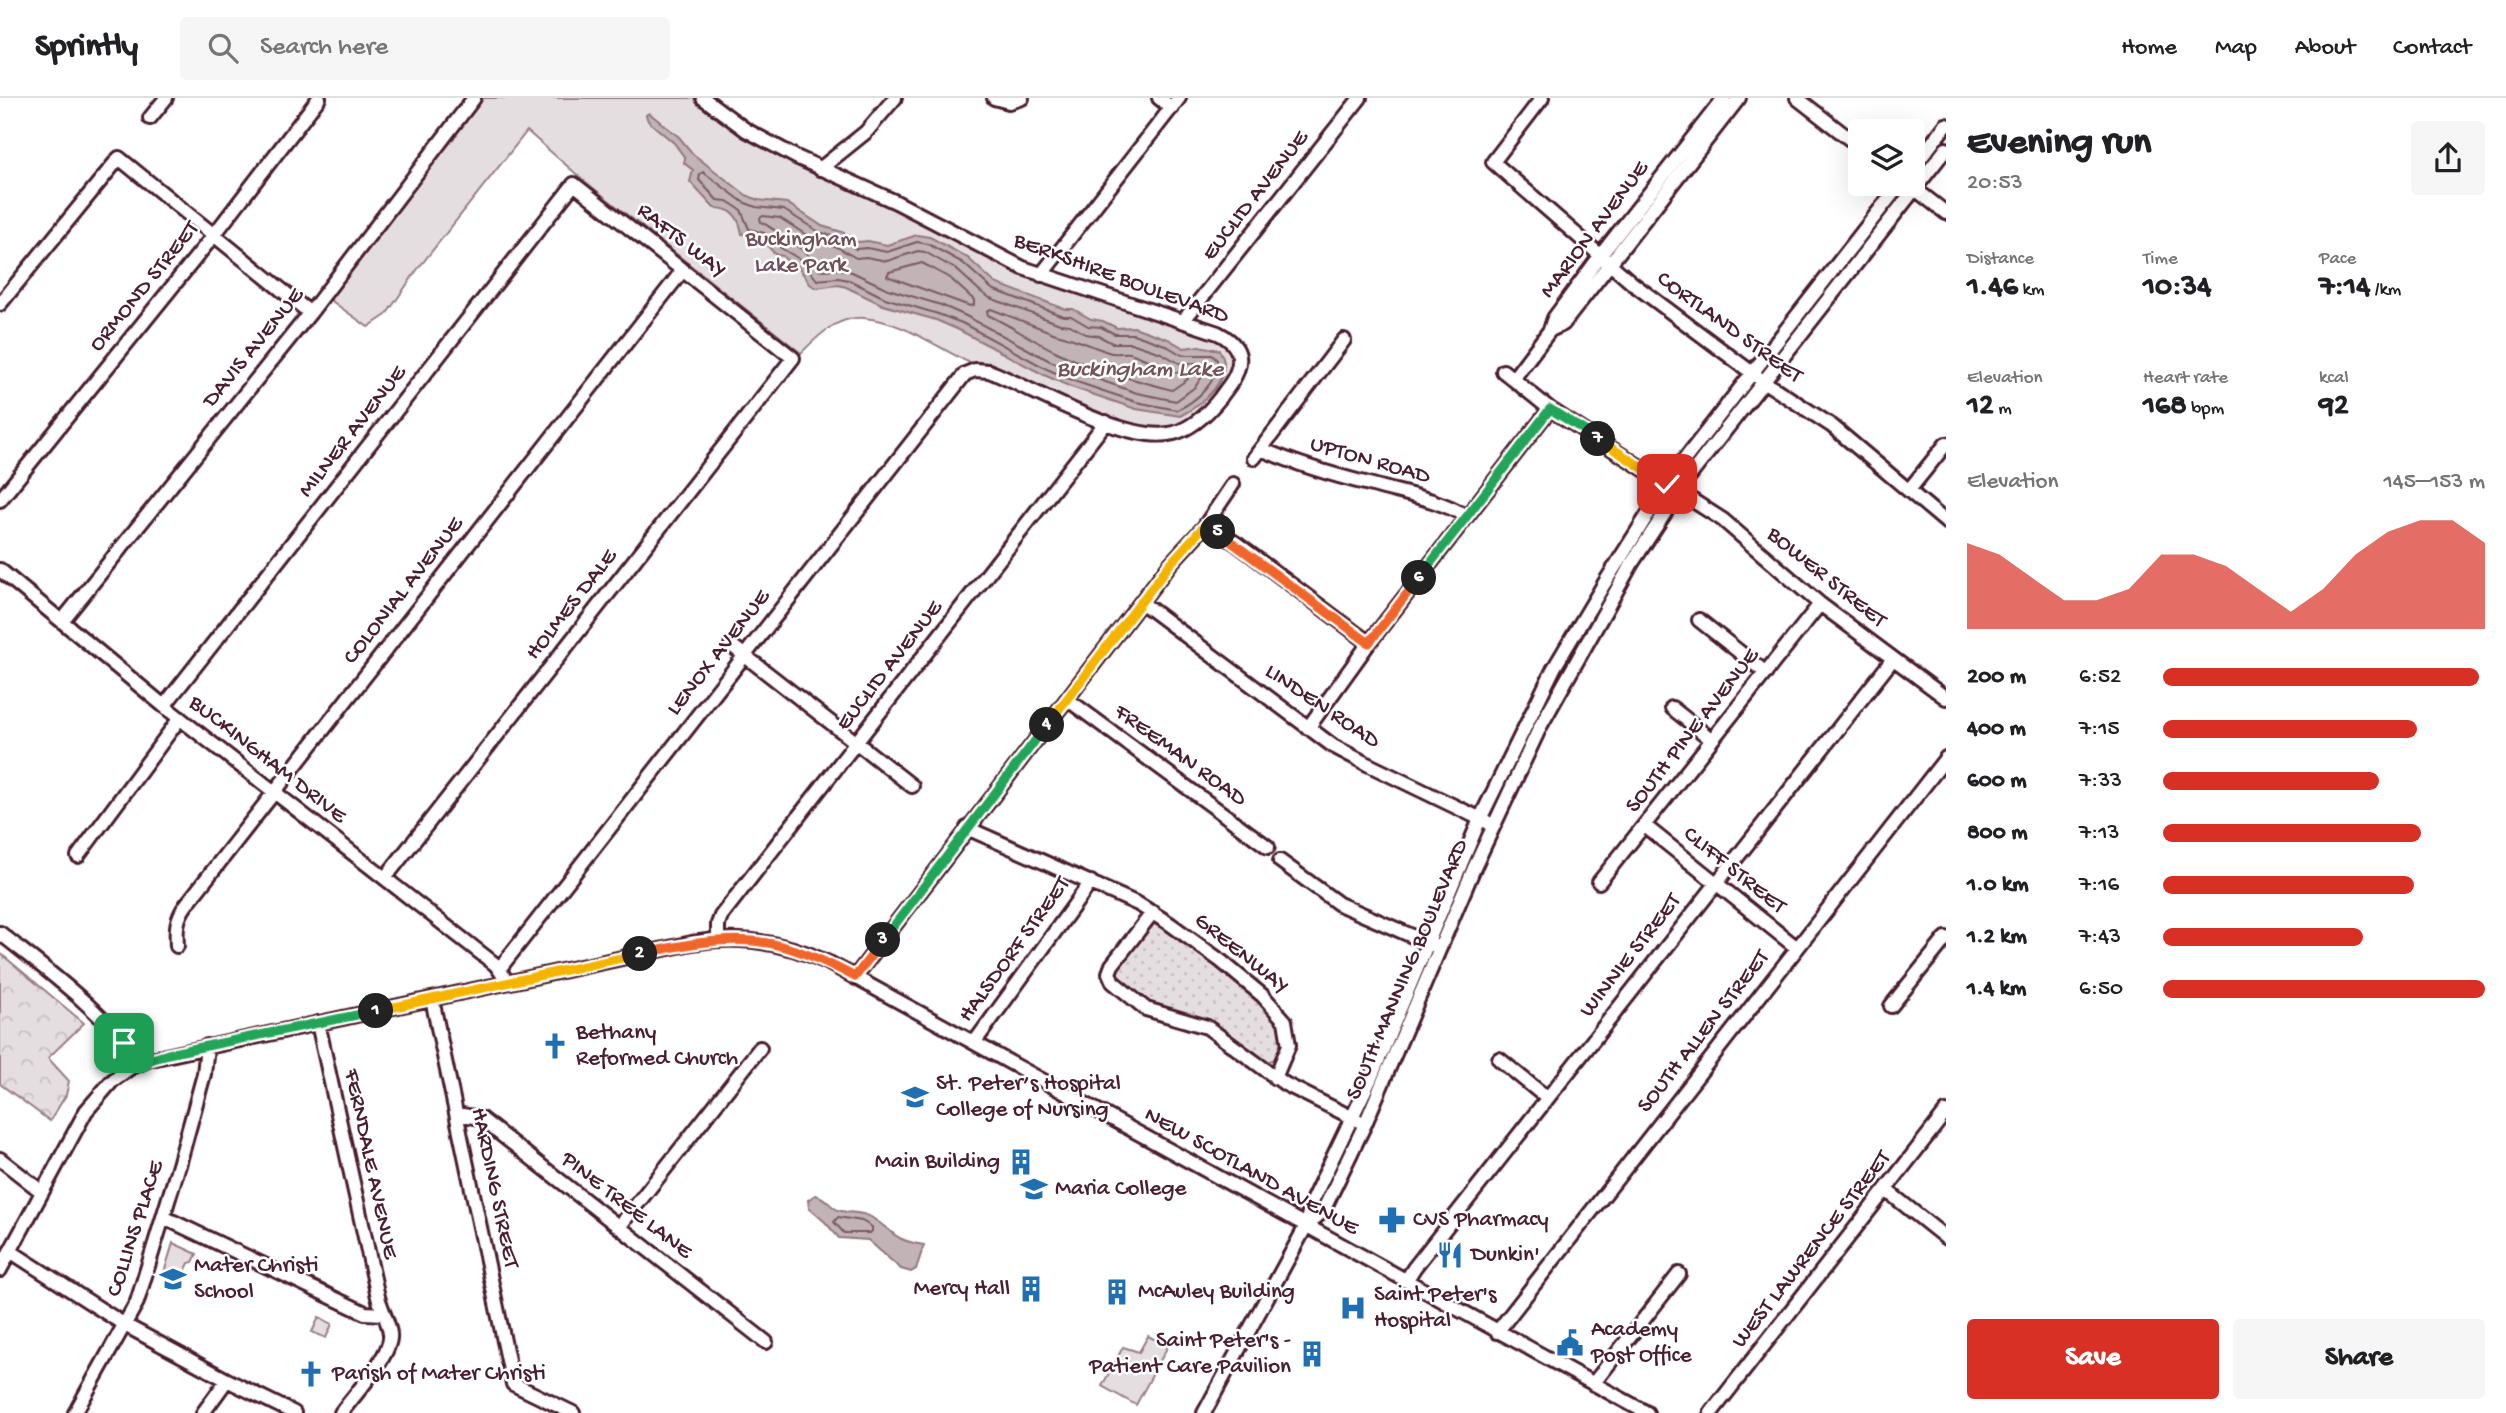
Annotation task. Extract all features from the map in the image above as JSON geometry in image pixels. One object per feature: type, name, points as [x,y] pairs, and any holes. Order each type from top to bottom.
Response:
[{"type":"street","points":[[150,118],[166,98]]},
{"type":"street","name":"ORMOND STREET","points":[[0,500],[214,235],[319,98]]},
{"type":"street","name":"DAVIS AVENUE","points":[[62,621],[310,313],[474,98]]},
{"type":"street","name":"BERKSHIRE BOULEVARD","points":[[703,98],[746,130],[820,169],[896,202],[997,256],[1041,275],[1184,320],[1222,335],[1230,340],[1238,352],[1240,363],[1235,377],[1215,404],[1197,422],[1174,433],[1144,432],[1106,422],[999,375],[983,369],[975,370]]},
{"type":"street","points":[[820,169],[866,132],[895,98]]},
{"type":"street","points":[[995,98],[1009,102],[1022,98]]},
{"type":"street","points":[[1041,275],[1175,103],[1159,98]]},
{"type":"street","name":"EUCLID AVENUE","points":[[1184,320],[1360,98]]},
{"type":"street","name":"CORTLAND STREET","points":[[1542,98],[1493,162],[1604,260],[1752,373],[1832,426],[1946,522]]},
{"type":"street","name":"MARION AVENUE","points":[[1508,375],[1550,330],[1563,324],[1604,260],[1681,161],[1724,98]]},
{"type":"street","name":"MARION AVENUE","points":[[1681,161],[1739,98]]},
{"type":"street","points":[[1797,98],[1848,138]]},
{"type":"street","points":[[1925,152],[1946,125]]},
{"type":"street","name":"SOUTH MANNING BOULEVARD","points":[[1925,171],[1946,149]]},
{"type":"street","points":[[0,304],[118,158],[310,313]]},
{"type":"street","name":"RAFTS WAY","points":[[574,184],[793,358]]},
{"type":"street","name":"MILNER AVENUE","points":[[164,706],[574,184]]},
{"type":"street","name":"SOUTH MANNING BOULEVARD","points":[[1203,1413],[1306,1226],[1311,1203],[1429,944],[1480,819],[1554,668],[1667,484],[1891,196]]},
{"type":"street","name":"SOUTH MANNING BOULEVARD","points":[[1306,1226],[1323,1211],[1365,1124],[1494,825],[1541,725],[1616,591],[1679,491],[1839,286],[1904,196]]},
{"type":"street","points":[[1924,196],[1946,213]]},
{"type":"street","name":"COLONIAL AVENUE","points":[[177,946],[176,927],[180,914],[684,270]]},
{"type":"street","points":[[1827,277],[1839,286]]},
{"type":"street","name":"UPTON ROAD","points":[[1344,340],[1257,454],[1434,501],[1466,516]]},
{"type":"street","name":"HOLMES DALE","points":[[384,878],[793,358]]},
{"type":"street","name":"LENOX AVENUE","points":[[500,968],[961,377],[975,370]]},
{"type":"street","name":"BOWER STREET","points":[[1508,375],[1550,409],[1732,527],[1819,604],[1946,698]]},
{"type":"street","points":[[1308,728],[1369,643],[1550,409]]},
{"type":"street","name":"EUCLID AVENUE","points":[[718,940],[721,916],[1106,422]]},
{"type":"street","points":[[1909,489],[1946,444]]},
{"type":"street","points":[[855,977],[1141,602],[1206,524],[1233,484]]},
{"type":"street","points":[[1206,524],[1237,544],[1369,643]]},
{"type":"street","name":"BUCKINGHAM DRIVE","points":[[0,570],[164,706],[500,968]]},
{"type":"street","points":[[1604,584],[1616,591]]},
{"type":"street","name":"LINDEN ROAD","points":[[1141,602],[1308,728],[1356,759],[1494,825]]},
{"type":"street","name":"SOUTH PINE AVENUE","points":[[1599,883],[1819,604]]},
{"type":"street","points":[[1699,620],[1766,673]]},
{"type":"street","points":[[731,645],[912,786]]},
{"type":"street","name":"WINNIE STREET","points":[[1406,1282],[1414,1268],[1893,659]]},
{"type":"street","points":[[1554,668],[1568,676]]},
{"type":"street","name":"FREEMAN ROAD","points":[[1067,699],[1268,847]]},
{"type":"street","points":[[1672,708],[1712,740]]},
{"type":"street","points":[[78,856],[180,718]]},
{"type":"street","points":[[1529,719],[1541,725]]},
{"type":"street","name":"SOUTH ALLEN STREET","points":[[1497,1332],[1946,758]]},
{"type":"street","name":"CLIFF STREET","points":[[1645,826],[1797,948]]},
{"type":"street","name":"GREENWAY","points":[[967,828],[1153,912],[1221,961],[1264,996],[1281,1015],[1288,1031],[1289,1042],[1275,1078]]},
{"type":"street","points":[[1280,861],[1339,904],[1441,949]]},
{"type":"street","name":"HALSDORF STREET","points":[[974,1043],[1091,882]]},
{"type":"street","points":[[1153,912],[1112,965],[1112,982],[1146,1009],[1195,1022],[1213,1031],[1275,1078],[1365,1124]]},
{"type":"street","points":[[0,933],[115,1033],[138,1064]]},
{"type":"street","points":[[1891,1006],[1946,938]]},
{"type":"street","name":"NEW SCOTLAND AVENUE","points":[[0,1270],[95,1099],[112,1082],[138,1064],[160,1056],[692,943],[718,940],[760,941],[820,959],[855,977],[1647,1413]]},
{"type":"street","points":[[500,968],[505,983]]},
{"type":"street","name":"HARDING STREET","points":[[432,999],[514,1385],[573,1413]]},
{"type":"street","name":"FERNDALE AVENUE","points":[[318,1023],[383,1314],[390,1333],[388,1348],[341,1413]]},
{"type":"street","name":"COLLINS PLACE","points":[[75,1413],[137,1302],[204,1073],[207,1046]]},
{"type":"street","points":[[619,1227],[760,1048]]},
{"type":"street","points":[[1499,1059],[1547,1098]]},
{"type":"street","name":"WEST LAWRENCE STREET","points":[[1711,1413],[1946,1112]]},
{"type":"street","name":"PINE TREE LANE","points":[[457,1114],[480,1118],[766,1342]]},
{"type":"street","points":[[0,1159],[42,1192]]},
{"type":"street","points":[[1886,1190],[1946,1238]]},
{"type":"street","points":[[163,1217],[365,1313],[383,1314]]},
{"type":"street","points":[[10,1251],[125,1325],[294,1413]]},
{"type":"street","points":[[1593,1384],[1679,1274]]},
{"type":"street","points":[[202,1413],[227,1380]]},
{"type":"green space","name":"Buckingham Lake Park","points":[[482,98],[696,98],[736,131],[759,145],[896,209],[1007,267],[1061,288],[1180,324],[1213,338],[1232,354],[1231,372],[1218,392],[1190,419],[1171,427],[1154,427],[1134,424],[1086,407],[992,365],[968,362],[917,335],[878,320],[845,320],[821,334],[801,353],[582,179],[527,131],[417,270],[386,315],[368,327],[329,299]]},
{"type":"green space","points":[[1153,923],[1163,925],[1208,958],[1274,1013],[1280,1023],[1283,1037],[1281,1051],[1276,1059],[1264,1063],[1180,1021],[1135,994],[1120,981],[1115,970]]},
{"type":"green space","points":[[0,953],[84,1023],[48,1058],[69,1081],[66,1095],[50,1121],[0,1084]]},
{"type":"green space","points":[[173,1243],[197,1254],[181,1280],[163,1276]]},
{"type":"green space","points":[[319,1317],[332,1324],[326,1338],[312,1332]]},
{"type":"green space","points":[[1148,1336],[1168,1346],[1136,1405],[1102,1386],[1123,1347],[1139,1352]]},
{"type":"water","name":"Buckingham Lake","points":[[649,113],[679,137],[693,154],[746,195],[758,200],[787,203],[822,226],[842,232],[858,242],[887,245],[917,235],[930,237],[968,258],[995,283],[1065,309],[1073,309],[1117,328],[1134,327],[1168,339],[1184,348],[1199,346],[1219,350],[1224,370],[1220,379],[1207,397],[1180,416],[1136,409],[1044,375],[936,320],[883,305],[846,287],[838,285],[816,288],[797,265],[788,263],[783,256],[776,255],[761,239],[742,234],[734,214],[714,208],[690,182],[693,170],[684,163],[685,158],[674,143],[648,121],[646,115]]},
{"type":"water","points":[[815,1195],[822,1197],[838,1210],[867,1215],[899,1238],[924,1245],[916,1269],[911,1272],[901,1269],[868,1240],[839,1238],[809,1208],[808,1200]]},
{"type":"place","name":"Bethany Reformed Church","points":[[555,1046]]},
{"type":"place","name":"St. Peter’s Hospital College of Nursing","points":[[915,1097]]},
{"type":"place","name":"Main Building","points":[[1021,1162]]},
{"type":"place","name":"Maria College","points":[[1034,1189]]},
{"type":"place","name":"CVS Pharmacy","points":[[1392,1220]]},
{"type":"place","name":"Dunkin'","points":[[1450,1255]]},
{"type":"place","name":"Mater Christi School","points":[[173,1279]]},
{"type":"place","name":"Mercy Hall","points":[[1031,1289]]},
{"type":"place","name":"McAuley Building","points":[[1117,1292]]},
{"type":"place","name":"Saint Peter's Hospital","points":[[1353,1308]]},
{"type":"place","name":"Academy Post Office","points":[[1570,1343]]},
{"type":"place","name":"Saint Peter's - Patient Care Pavilion","points":[[1312,1354]]},
{"type":"place","name":"Parish of Mater Christi","points":[[311,1374]]},
{"type":"route","points":[[124,1043],[138,1064],[168,1054],[710,940],[747,940],[787,947],[820,959],[855,977],[1170,564],[1206,524],[1237,544],[1369,643],[1550,409],[1667,484]]}]
